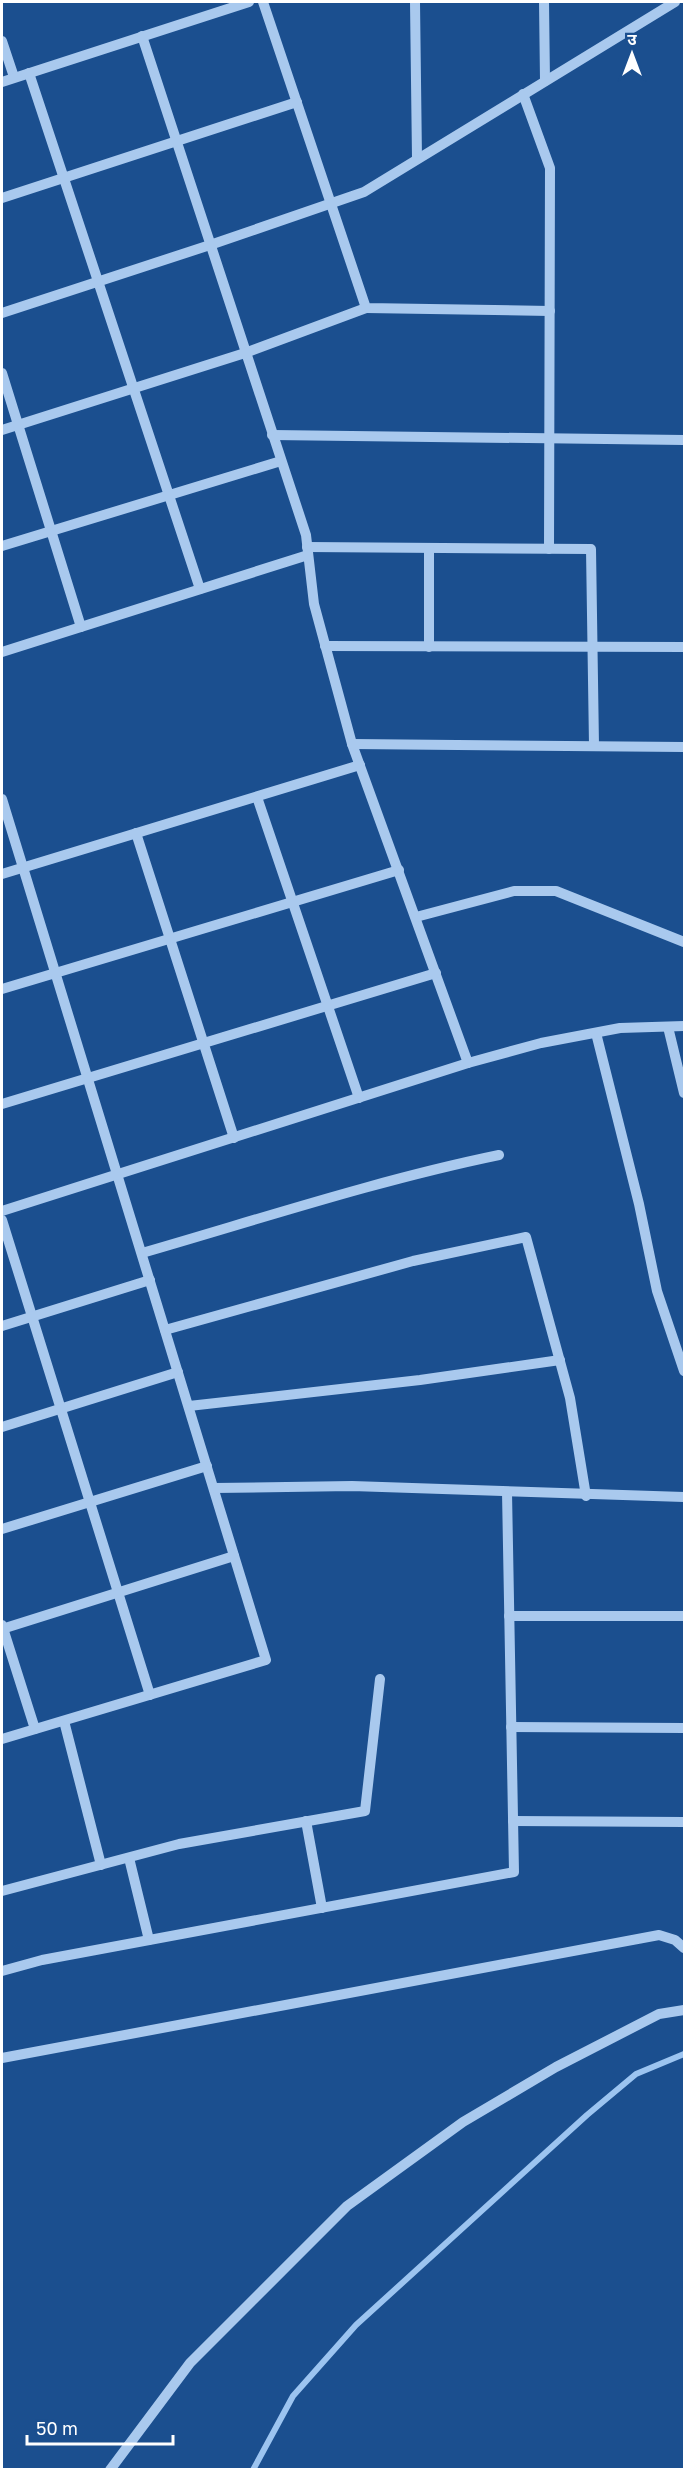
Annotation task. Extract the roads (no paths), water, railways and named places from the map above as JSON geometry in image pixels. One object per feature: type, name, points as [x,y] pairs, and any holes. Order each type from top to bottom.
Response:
[{"type":"street","points":[[2,82],[249,2]]},
{"type":"street","points":[[263,2],[366,308]]},
{"type":"street","points":[[415,2],[417,159]]},
{"type":"street","points":[[544,2],[545,81]]},
{"type":"street","points":[[2,313],[364,192],[675,2]]},
{"type":"street","points":[[142,36],[306,536],[314,604],[352,744],[468,1064]]},
{"type":"street","points":[[2,41],[14,77]]},
{"type":"street","points":[[29,73],[200,589]]},
{"type":"street","points":[[524,94],[550,168],[549,549]]},
{"type":"street","points":[[2,198],[297,102]]},
{"type":"street","points":[[2,430],[245,353],[366,308],[550,311]]},
{"type":"street","points":[[2,373],[81,627]]},
{"type":"street","points":[[272,435],[684,440]]},
{"type":"street","points":[[2,546],[281,461]]},
{"type":"street","points":[[429,548],[429,646]]},
{"type":"street","points":[[2,652],[200,589],[307,551],[429,548],[591,549],[594,746]]},
{"type":"street","points":[[325,646],[684,648]]},
{"type":"street","points":[[352,744],[684,747]]},
{"type":"street","points":[[2,874],[360,765]]},
{"type":"street","points":[[257,796],[359,1098]]},
{"type":"street","points":[[2,799],[266,1660],[2,1739]]},
{"type":"street","points":[[136,833],[234,1138]]},
{"type":"street","points":[[2,989],[399,870]]},
{"type":"street","points":[[416,917],[514,891],[556,891],[684,942]]},
{"type":"street","points":[[2,1104],[436,973]]},
{"type":"street","points":[[668,1026],[684,1093]]},
{"type":"street","points":[[2,1211],[541,1043],[620,1028],[684,1026]]},
{"type":"street","points":[[597,1033],[639,1204],[657,1292],[684,1371]]},
{"type":"street","points":[[142,1253],[353,1192],[452,1165],[499,1155]]},
{"type":"street","points":[[2,1220],[150,1695]]},
{"type":"street","points":[[165,1330],[413,1261],[526,1237],[570,1398],[586,1496]]},
{"type":"street","points":[[2,1326],[150,1280]]},
{"type":"street","points":[[189,1406],[420,1380],[560,1359]]},
{"type":"street","points":[[2,1427],[178,1372]]},
{"type":"street","points":[[2,1529],[207,1466]]},
{"type":"street","points":[[214,1488],[352,1486],[586,1496],[684,1497]]},
{"type":"street","points":[[2,1971],[42,1960],[514,1872],[507,1492]]},
{"type":"street","points":[[35,1729],[2,1627],[234,1556]]},
{"type":"street","points":[[509,1616],[684,1616]]},
{"type":"street","points":[[2,1892],[179,1844],[365,1811],[380,1679]]},
{"type":"street","points":[[64,1721],[101,1865]]},
{"type":"street","points":[[511,1727],[684,1728]]},
{"type":"street","points":[[306,1821],[322,1908]]},
{"type":"street","points":[[513,1821],[684,1822]]},
{"type":"street","points":[[129,1858],[149,1940]]},
{"type":"street","points":[[2,2058],[658,1935],[675,1940],[684,1948]]},
{"type":"street","points":[[110,2469],[190,2363],[347,2206],[463,2122],[556,2067],[659,2013],[684,2010]]},
{"type":"waterway","points":[[253,2470],[293,2396],[356,2325],[587,2115],[636,2074],[684,2054]]}]
